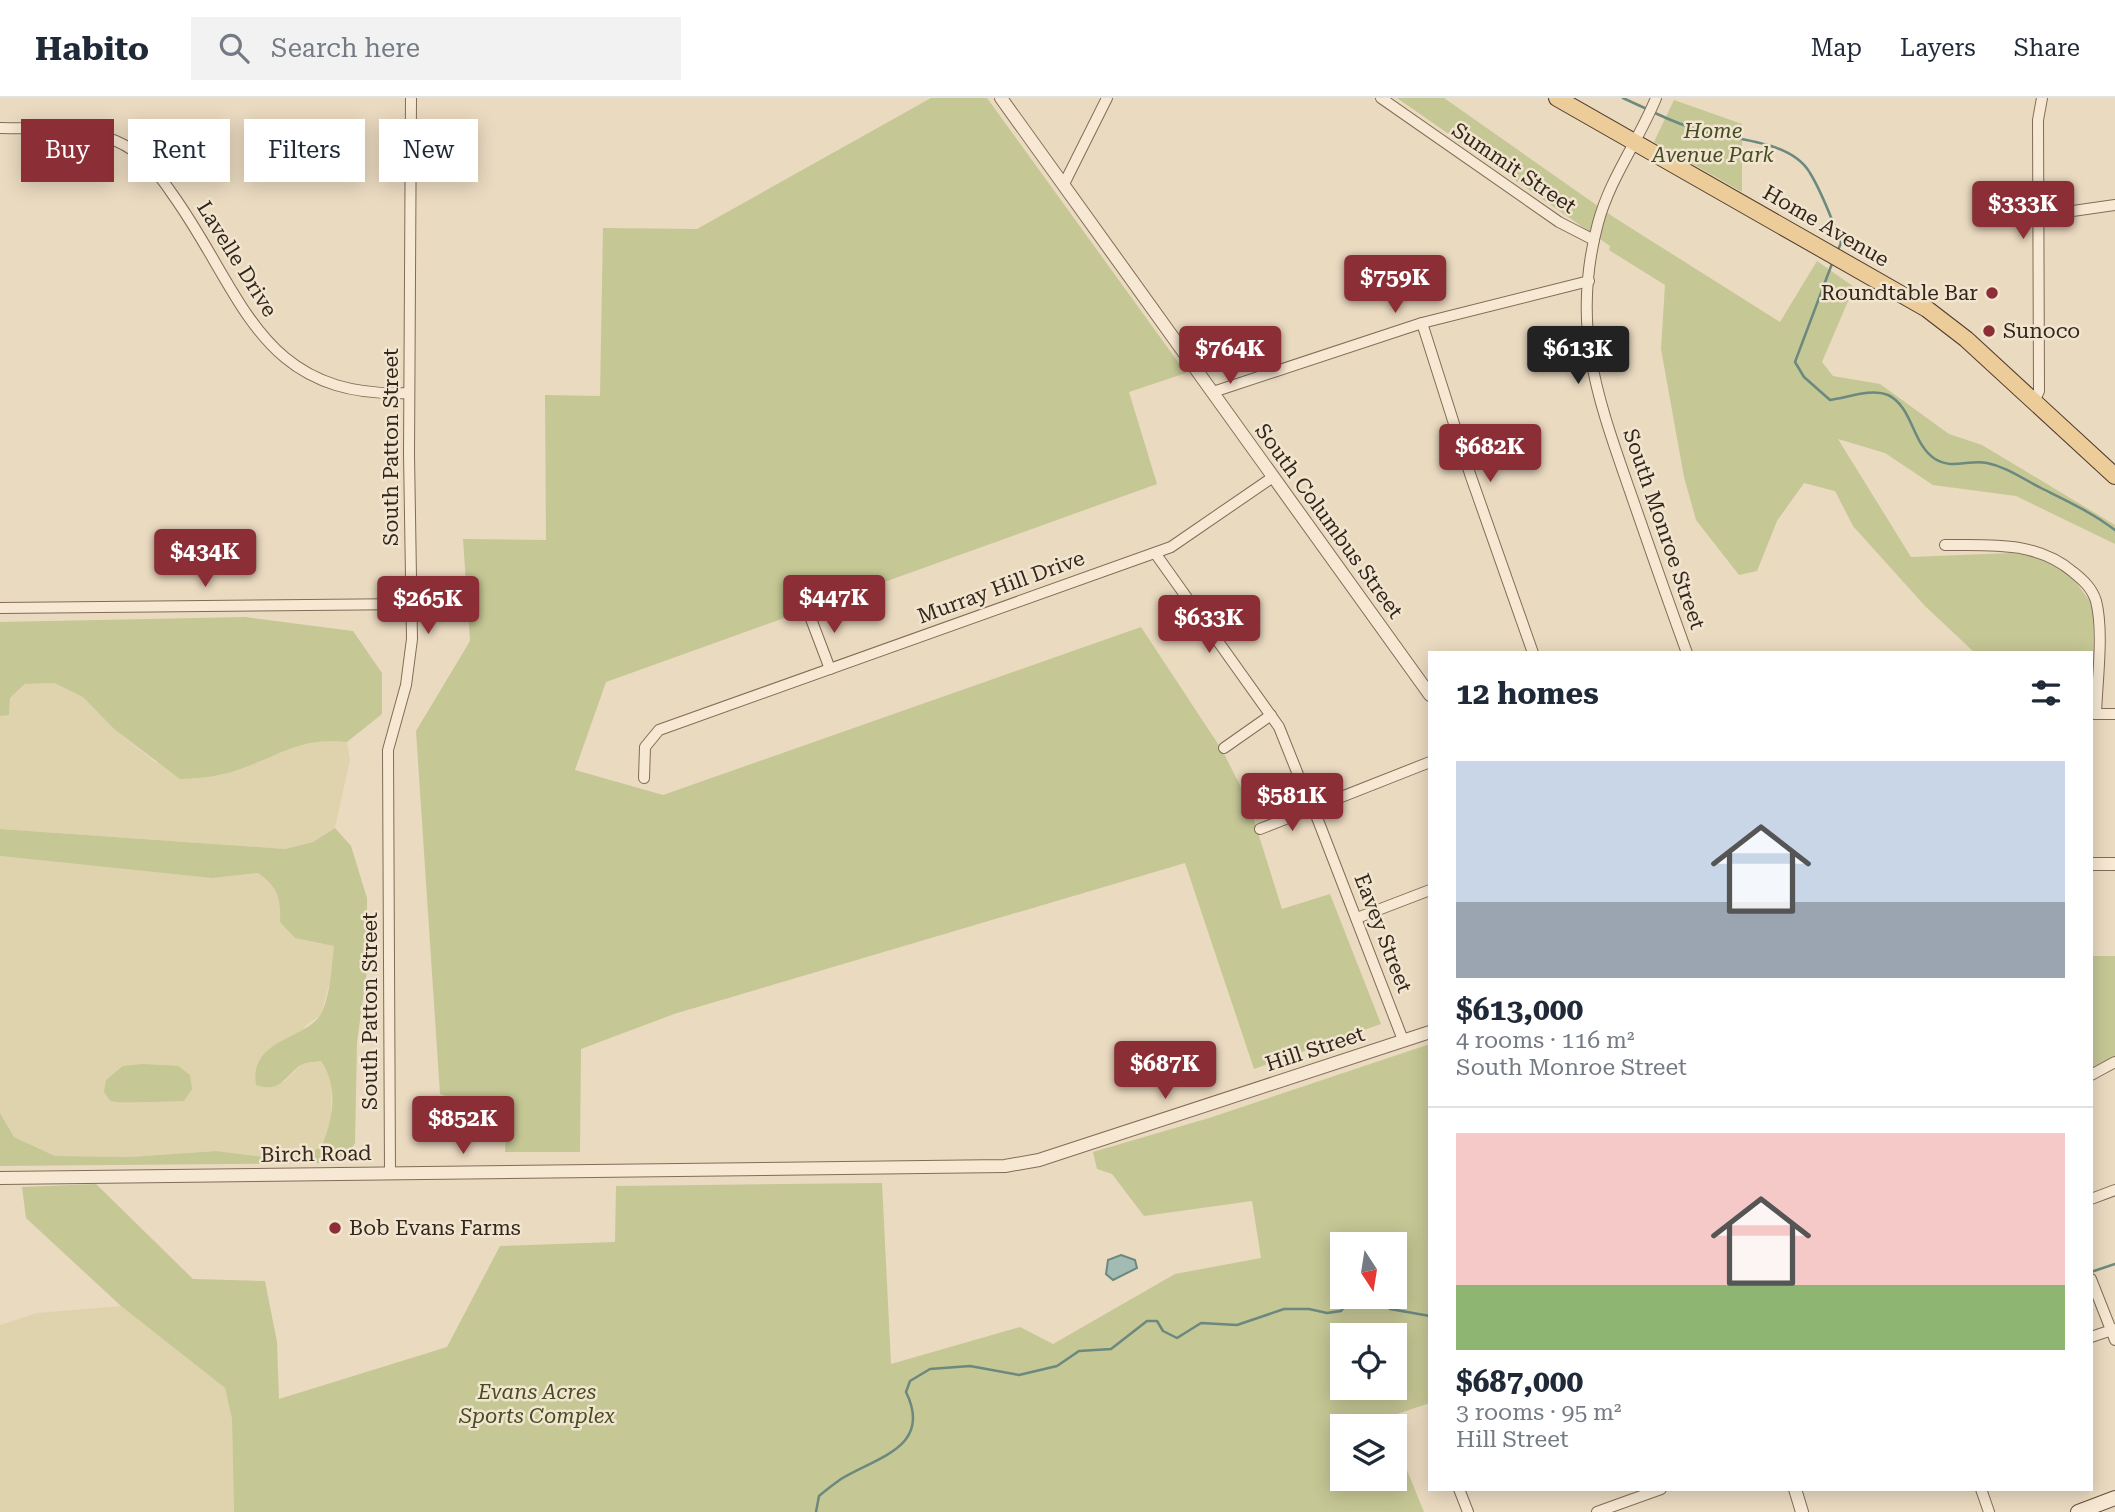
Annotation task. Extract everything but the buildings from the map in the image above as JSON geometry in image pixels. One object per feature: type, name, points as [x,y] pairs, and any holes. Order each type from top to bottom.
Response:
[{"type":"main road","name":"Home Avenue","points":[[1557,98],[1843,260],[1950,325],[2115,476]]},
{"type":"main road","points":[[2078,1512],[2115,1498]]},
{"type":"street","name":"South Patton Street","points":[[390,1172],[387,768],[392,726],[410,663],[411,98]]},
{"type":"street","name":"South Columbus Street","points":[[1001,98],[1428,692]]},
{"type":"street","points":[[1064,184],[1107,98]]},
{"type":"street","name":"Summit Street","points":[[1381,98],[1559,222],[1594,240]]},
{"type":"street","points":[[2034,402],[2039,391],[2038,120],[2042,98]]},
{"type":"street","name":"South Monroe Street","points":[[1656,100],[1605,203],[1594,240],[1588,281],[1587,341],[1594,385],[1686,651]]},
{"type":"street","name":"Lavelle Drive","points":[[0,128],[86,131],[133,150],[159,175],[186,212],[247,318],[280,355],[335,386],[375,394],[410,393]]},
{"type":"street","points":[[2038,216],[2115,205]]},
{"type":"street","points":[[1213,392],[1422,323],[1588,281]]},
{"type":"street","points":[[1422,323],[1469,474],[1532,651]]},
{"type":"street","name":"Murray Hill Drive","points":[[644,778],[645,747],[659,730],[1155,553],[1195,532],[1273,477]]},
{"type":"street","points":[[1945,545],[2023,547],[2063,564],[2086,583],[2094,596],[2098,615],[2094,714],[2115,714]]},
{"type":"street","name":"Eavey Street","points":[[1155,553],[1271,715],[1287,744],[1403,1040]]},
{"type":"street","points":[[0,608],[412,604]]},
{"type":"street","points":[[808,611],[830,669]]},
{"type":"street","points":[[1224,748],[1271,715]]},
{"type":"street","points":[[1260,829],[1428,763]]},
{"type":"street","points":[[2093,864],[2115,864]]},
{"type":"street","points":[[1357,918],[1428,891]]},
{"type":"street","name":"Hill Street","points":[[927,1167],[1005,1166],[1039,1160],[1428,1033]]},
{"type":"street","points":[[2093,1074],[2115,1062]]},
{"type":"street","name":"Birch Road","points":[[0,1178],[927,1167]]},
{"type":"street","points":[[2093,1198],[2115,1191]]},
{"type":"street","points":[[2093,1284],[2114,1333],[2093,1337]]},
{"type":"street","points":[[1461,1491],[1468,1512]]},
{"type":"street","points":[[1598,1512],[1619,1508],[1657,1491]]},
{"type":"street","points":[[1796,1491],[1802,1512]]},
{"type":"street","points":[[1982,1491],[1989,1512]]},
{"type":"shaded area","points":[[54,683],[83,697],[114,729],[155,762],[221,775],[284,749],[329,739],[347,742],[350,760],[335,828],[313,842],[285,849],[0,829],[0,716],[9,714],[10,698],[26,684]]},
{"type":"shaded area","points":[[0,856],[212,878],[258,873],[273,884],[281,901],[280,922],[295,938],[334,946],[330,981],[321,1015],[305,1026],[283,1083],[302,1064],[321,1061],[332,1077],[331,1120],[323,1146],[296,1161],[216,1151],[130,1157],[55,1156],[14,1137],[0,1113]]},
{"type":"shaded area","points":[[121,1306],[225,1388],[232,1419],[234,1512],[0,1512],[0,1325],[37,1313]]},
{"type":"green space","points":[[931,98],[987,98],[1186,373],[1129,392],[1157,484],[606,682],[575,770],[663,795],[1141,627],[1222,750],[1248,801],[1282,909],[1330,894],[1381,1024],[1254,1069],[1185,863],[674,1014],[581,1049],[580,1152],[505,1152],[507,1117],[440,1094],[416,731],[470,641],[463,539],[546,540],[545,395],[600,396],[603,228],[697,229]]},
{"type":"green space","points":[[1397,98],[1444,98],[1615,218],[1780,322],[1817,261],[1854,287],[1822,362],[1833,376],[1880,384],[1949,434],[1982,445],[2115,525],[2115,544],[2016,496],[1933,485],[1885,453],[1838,439],[1911,557],[2011,553],[2038,557],[2071,576],[2093,605],[2094,699],[2093,704],[2093,651],[1973,651],[1925,606],[1853,526],[1835,491],[1804,483],[1777,521],[1757,571],[1739,575],[1696,520],[1684,477],[1661,349],[1665,285],[1609,250],[1610,246]]},
{"type":"green space","name":"Home Avenue Park","points":[[1674,100],[1742,124],[1742,192],[1654,142]]},
{"type":"green space","points":[[245,617],[353,631],[382,673],[382,714],[347,742],[311,743],[236,771],[210,777],[180,779],[114,729],[83,697],[54,683],[25,684],[10,698],[9,715],[0,716],[0,622]]},
{"type":"green space","points":[[335,828],[351,846],[367,898],[367,970],[357,1042],[355,1143],[345,1159],[326,1163],[0,1166],[0,1113],[14,1137],[55,1156],[130,1157],[216,1151],[296,1161],[322,1146],[329,1125],[332,1092],[327,1071],[321,1061],[299,1066],[280,1083],[270,1087],[256,1085],[256,1069],[270,1048],[305,1028],[322,1012],[329,988],[334,946],[295,938],[280,922],[279,900],[274,888],[258,873],[212,878],[0,856],[0,829],[285,849],[313,842]]},
{"type":"green space","points":[[2093,956],[2115,956],[2115,1060],[2093,1074]]},
{"type":"green space","name":"Evans Acres Sports Complex","points":[[1428,1045],[1428,1404],[1397,1414],[1330,1414],[1330,1491],[1407,1491],[1407,1470],[1424,1512],[234,1512],[232,1419],[225,1388],[121,1306],[26,1218],[22,1187],[96,1184],[193,1279],[265,1281],[277,1342],[279,1399],[447,1347],[500,1246],[615,1242],[616,1186],[882,1183],[891,1364],[1020,1327],[1053,1344],[1175,1274],[1261,1258],[1252,1201],[1144,1216],[1112,1174],[1097,1169],[1093,1152],[1209,1118]]},
{"type":"green space","points":[[123,1066],[178,1066],[190,1075],[192,1089],[184,1101],[110,1100],[104,1092],[106,1080]]},
{"type":"water","points":[[1121,1255],[1135,1260],[1137,1268],[1113,1280],[1106,1274],[1108,1260]]},
{"type":"waterway","points":[[1623,98],[1649,110]]},
{"type":"waterway","points":[[1655,113],[1701,131],[1776,148],[1801,162],[1815,181],[1831,216],[1841,243],[1837,252]]},
{"type":"waterway","points":[[1833,261],[1795,362],[1804,377],[1830,400],[1867,393],[1888,395],[1903,408],[1921,444],[1935,459],[1948,464],[1980,462],[2001,467],[2079,507],[2115,530]]},
{"type":"waterway","points":[[2093,1271],[2115,1264]]},
{"type":"waterway","points":[[816,1512],[819,1496],[841,1479],[885,1456],[907,1438],[912,1426],[912,1411],[906,1392],[910,1381],[930,1369],[970,1366],[1019,1375],[1057,1366],[1079,1351],[1111,1349],[1147,1321],[1157,1321],[1163,1331],[1177,1338],[1201,1323],[1237,1325],[1284,1309],[1309,1309],[1327,1313],[1343,1309]]},
{"type":"waterway","points":[[1390,1309],[1428,1316]]},
{"type":"place","name":"Roundtable Bar","points":[[1992,293]]},
{"type":"place","name":"Sunoco","points":[[1989,331]]},
{"type":"place","name":"Bob Evans Farms","points":[[335,1228]]}]
